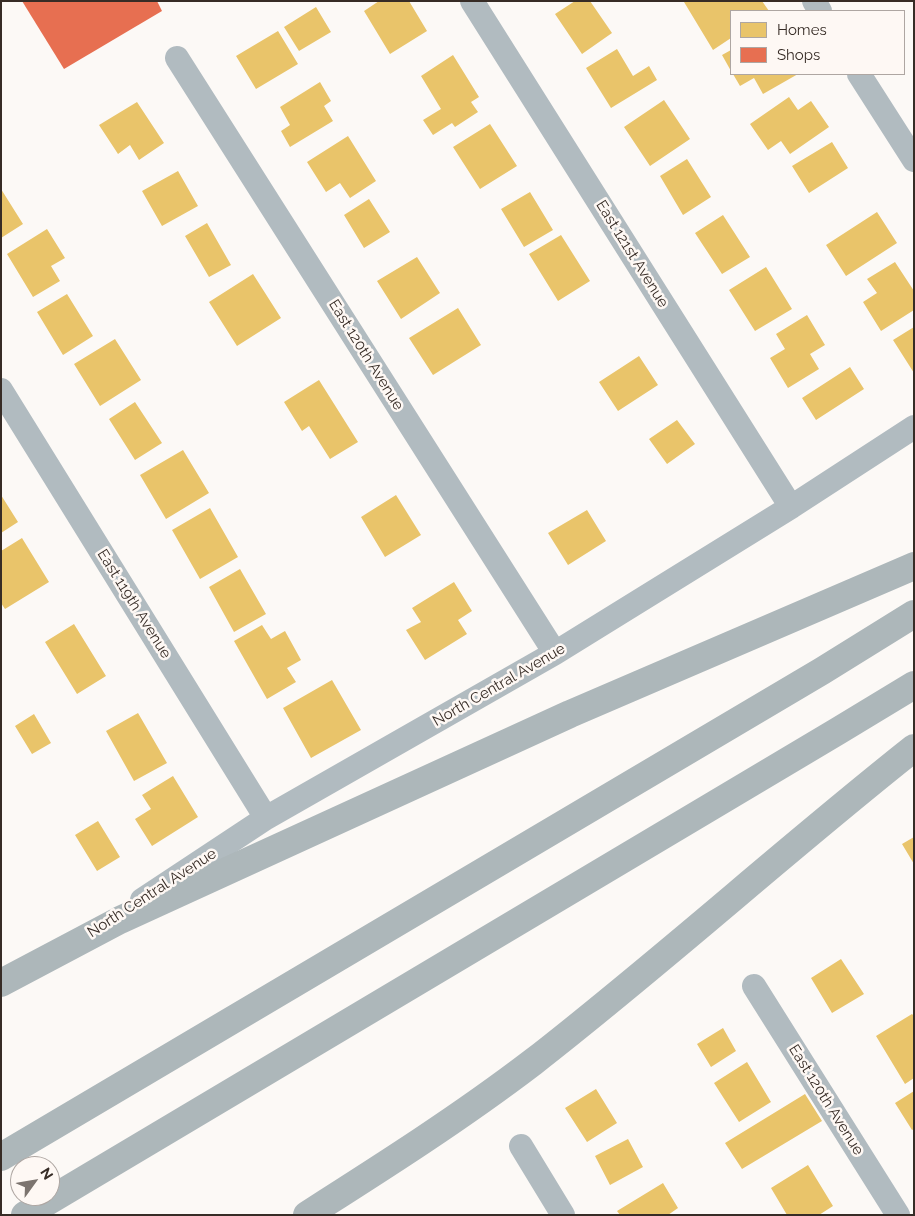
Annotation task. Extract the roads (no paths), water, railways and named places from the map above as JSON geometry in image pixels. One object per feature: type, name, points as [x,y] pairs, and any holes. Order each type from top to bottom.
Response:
[{"type":"highway","points":[[1,983],[120,920],[570,714],[914,566]]},
{"type":"highway","points":[[1,1156],[914,614]]},
{"type":"highway","points":[[25,1215],[914,685]]},
{"type":"highway","points":[[307,1215],[383,1167],[533,1062],[605,1005],[857,793],[914,748]]},
{"type":"street","name":"East 121st Avenue","points":[[472,1],[791,507]]},
{"type":"street","name":"East 120th Avenue","points":[[177,58],[555,653]]},
{"type":"street","points":[[860,75],[914,160]]},
{"type":"street","name":"East 119th Avenue","points":[[1,390],[266,818]]},
{"type":"street","name":"North Central Avenue","points":[[83,939],[266,818],[555,653],[791,507],[914,427]]},
{"type":"street","name":"East 120th Avenue","points":[[754,986],[898,1215]]},
{"type":"street","points":[[521,1146],[563,1215]]}]
